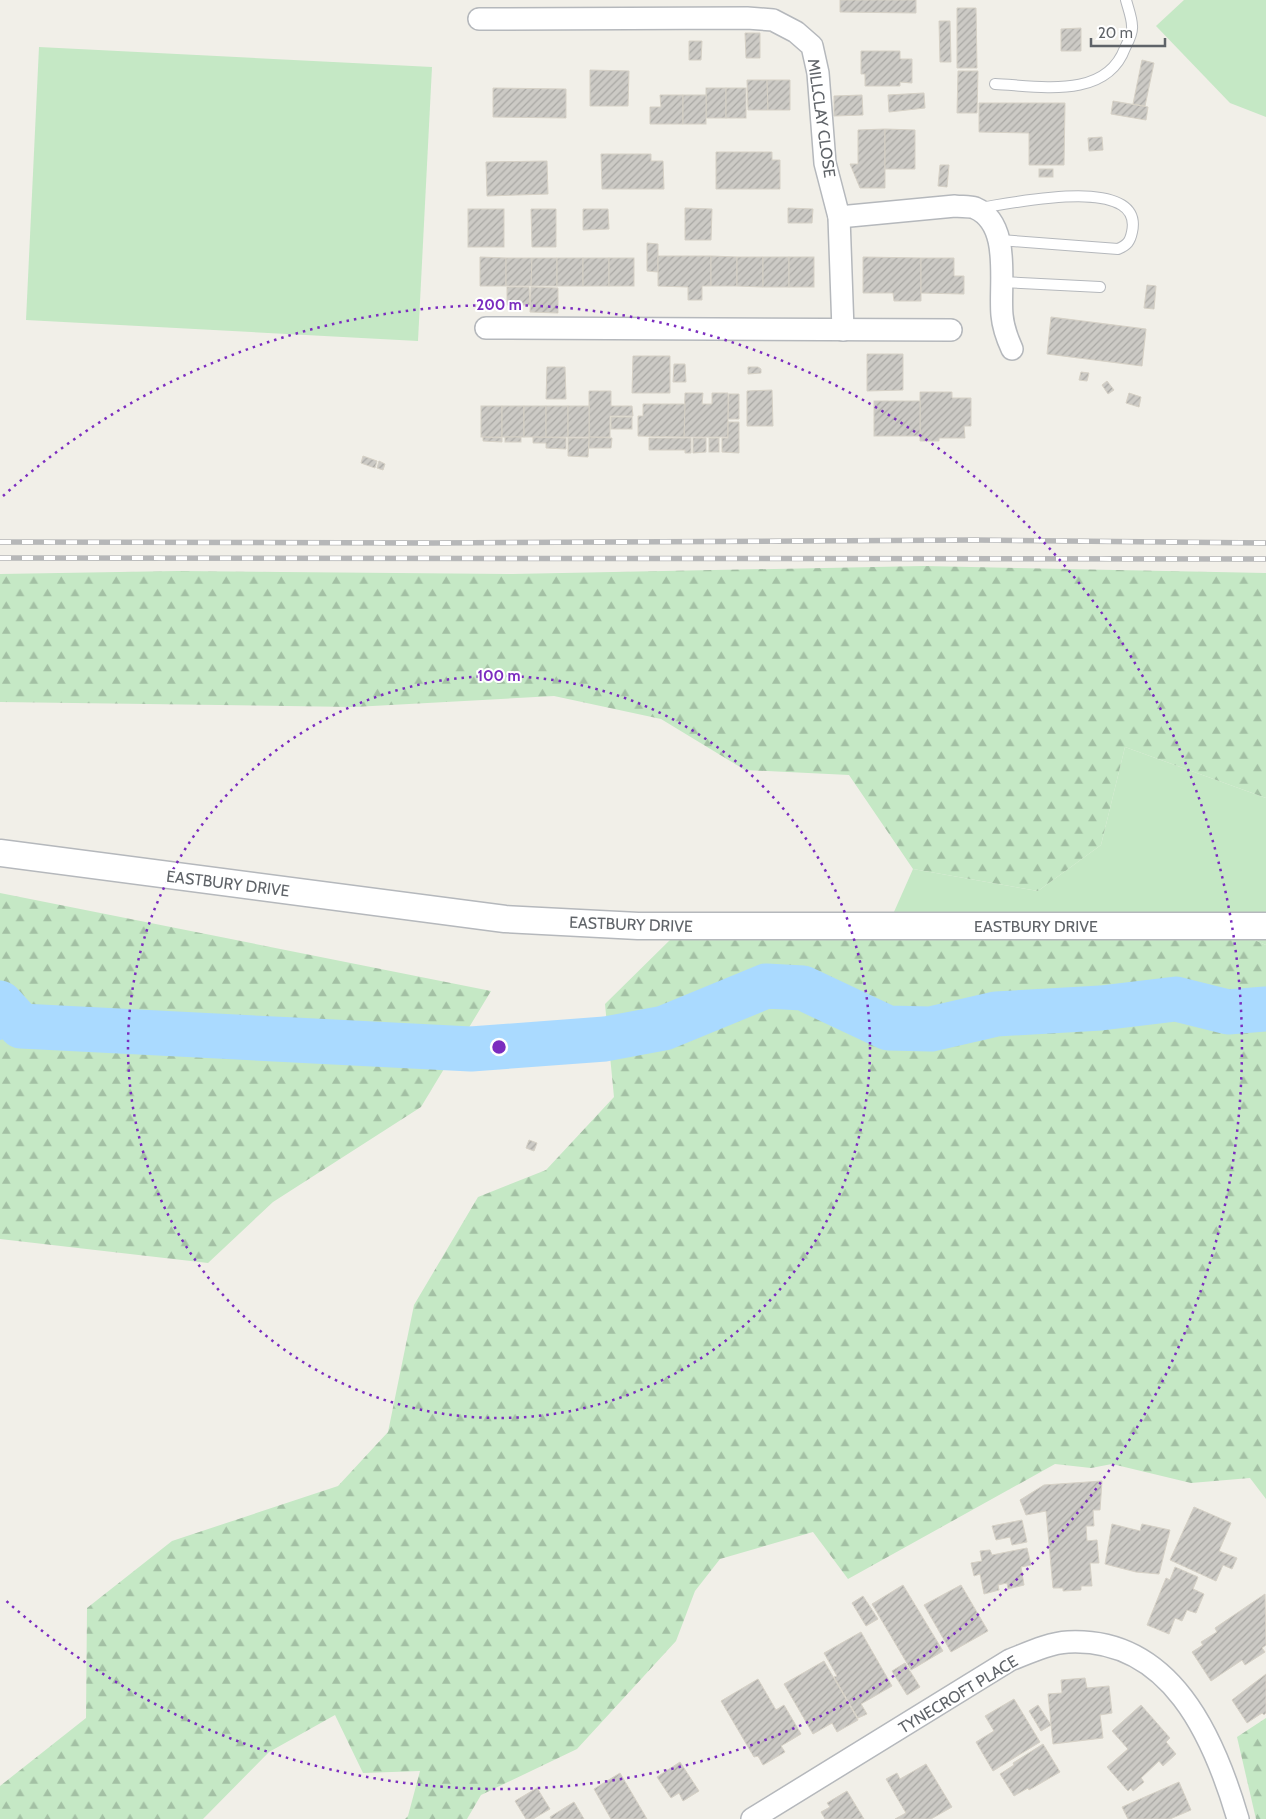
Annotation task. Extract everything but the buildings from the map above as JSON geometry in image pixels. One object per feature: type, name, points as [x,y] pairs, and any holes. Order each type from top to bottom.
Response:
[{"type":"street","name":"MILLCLAY CLOSE","points":[[479,19],[612,8],[773,20],[796,32],[812,46],[818,73],[825,163],[839,217],[844,330]]},
{"type":"street","points":[[839,217],[955,206],[974,208],[992,223],[1000,240],[1002,315],[1012,349]]},
{"type":"street","points":[[486,328],[951,330]]},
{"type":"street","name":"EASTBURY DRIVE","points":[[0,853],[505,919],[638,926],[1266,926]]},
{"type":"street","name":"TYNECROFT PLACE","points":[[752,1819],[1010,1660],[1036,1650],[1068,1642],[1101,1645],[1134,1654],[1161,1672],[1206,1733],[1226,1778],[1238,1819]]},
{"type":"lane","points":[[995,84],[1064,87],[1087,84],[1106,75],[1121,59],[1133,27],[1126,0]]},
{"type":"lane","points":[[974,208],[1055,198],[1107,197],[1127,209],[1134,226],[1131,239],[1126,246],[1118,248],[1000,240]]},
{"type":"lane","points":[[1001,282],[1100,287]]},
{"type":"green space","points":[[1184,0],[1266,0],[1266,117],[1230,103],[1156,26]]},
{"type":"green space","points":[[39,47],[432,67],[418,341],[26,320]]},
{"type":"green space","points":[[924,566],[1266,573],[1266,798],[1125,747],[1101,845],[1038,891],[913,869],[849,775],[745,770],[661,719],[554,696],[354,707],[0,702],[0,574],[178,571],[512,574]]},
{"type":"green space","points":[[1125,747],[1266,798],[1266,945],[1252,939],[882,939],[913,869],[1038,891],[1101,845]]},
{"type":"green space","points":[[0,893],[491,991],[421,1107],[273,1202],[208,1263],[0,1239]]},
{"type":"green space","points":[[673,937],[1252,939],[1266,945],[1266,1499],[1250,1478],[1191,1483],[1112,1464],[1091,1468],[1055,1464],[848,1579],[813,1532],[720,1559],[695,1591],[676,1641],[577,1749],[481,1795],[467,1819],[405,1819],[408,1816],[420,1771],[363,1773],[335,1715],[269,1752],[203,1819],[0,1819],[0,1786],[86,1718],[87,1608],[172,1541],[338,1486],[388,1432],[414,1305],[478,1197],[546,1170],[614,1097],[605,1004]]},
{"type":"green space","points":[[1266,1718],[1266,1819],[1256,1819],[1237,1737]]},
{"type":"waterway","points":[[0,1003],[21,1026],[471,1049],[605,1039],[664,1028],[766,986],[803,988],[888,1028],[931,1029],[996,1014],[1101,1008],[1176,999],[1228,1012],[1266,1009]]},
{"type":"waterway","points":[[0,1036],[10,1033],[21,1026]]},
{"type":"railway","points":[[0,542],[433,543],[975,540],[1266,543]]},
{"type":"railway","points":[[0,558],[1266,559]]}]
